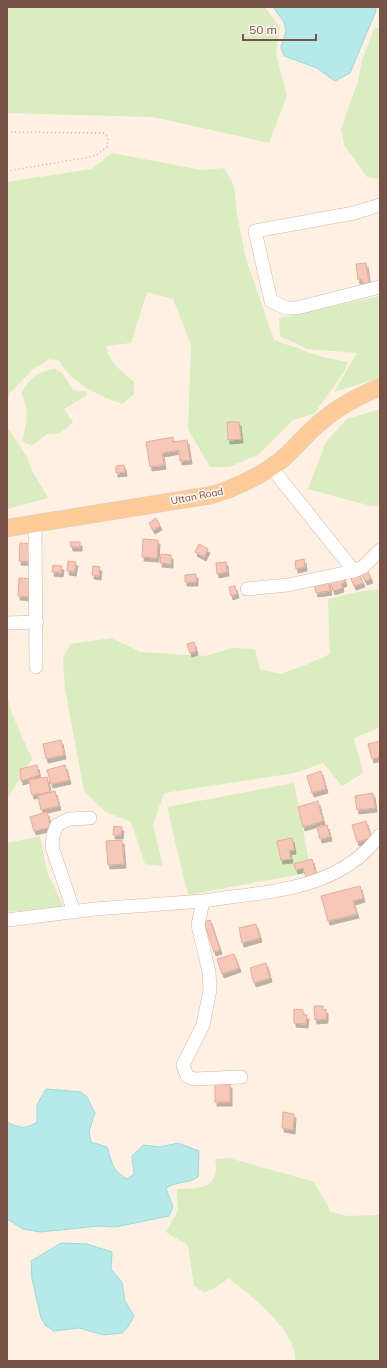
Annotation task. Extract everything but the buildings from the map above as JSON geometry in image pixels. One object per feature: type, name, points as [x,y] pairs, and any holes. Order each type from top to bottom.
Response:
[{"type":"main road","name":"Uttan Road","points":[[7,528],[212,495],[238,487],[271,467],[300,445],[317,425],[338,409],[363,394],[380,387]]},
{"type":"street","points":[[380,204],[354,213],[255,231],[271,301],[286,308],[297,308],[380,287]]},
{"type":"street","points":[[271,467],[354,571]]},
{"type":"street","points":[[35,523],[37,622],[36,667]]},
{"type":"street","points":[[247,589],[288,585],[354,571],[363,567],[380,550]]},
{"type":"street","points":[[7,624],[37,622]]},
{"type":"street","points":[[74,912],[52,847],[53,835],[57,825],[69,819],[90,818]]},
{"type":"street","points":[[7,920],[74,912],[203,901],[288,890],[310,884],[350,863],[369,848],[380,835]]},
{"type":"street","points":[[203,901],[198,925],[209,972],[210,990],[203,1025],[185,1058],[184,1071],[187,1076],[194,1079],[241,1077]]},
{"type":"path","points":[[7,132],[103,133],[108,137],[107,147],[98,154],[90,157],[7,171]]},
{"type":"green space","points":[[7,7],[265,7],[280,28],[276,54],[287,96],[269,143],[153,117],[7,113]]},
{"type":"green space","points":[[375,27],[380,29],[380,179],[367,177],[344,145],[341,129],[358,81],[362,60]]},
{"type":"green space","points":[[112,153],[201,170],[224,168],[234,186],[237,214],[246,259],[274,340],[322,357],[348,362],[344,372],[314,414],[293,420],[258,455],[229,467],[210,467],[188,429],[191,345],[173,299],[147,292],[131,343],[106,346],[113,362],[134,382],[134,394],[122,404],[94,392],[78,382],[59,361],[50,359],[33,369],[9,394],[7,408],[7,182],[92,169]]},
{"type":"green space","points":[[380,296],[380,378],[334,392],[357,353],[308,349],[280,336],[279,318]]},
{"type":"green space","points":[[55,369],[62,373],[73,390],[87,392],[87,395],[64,409],[73,422],[67,428],[62,432],[47,434],[32,446],[22,441],[27,411],[21,393],[35,376],[44,371]]},
{"type":"green space","points":[[380,409],[380,506],[371,506],[308,489],[326,442],[347,419]]},
{"type":"green space","points":[[7,427],[27,457],[30,467],[48,498],[7,509]]},
{"type":"green space","points":[[380,589],[380,727],[354,738],[363,773],[342,786],[323,763],[295,773],[164,793],[153,825],[163,866],[145,864],[131,822],[106,812],[84,791],[65,689],[63,658],[70,644],[111,638],[141,652],[205,656],[233,648],[255,649],[260,669],[280,674],[330,654],[328,599],[358,592]]},
{"type":"green space","points":[[7,696],[12,714],[32,759],[7,799]]},
{"type":"green space","points":[[294,783],[311,872],[188,895],[167,807]]},
{"type":"green space","points":[[40,836],[47,872],[64,907],[7,912],[7,843]]},
{"type":"green space","points":[[229,1158],[314,1182],[331,1212],[347,1216],[380,1215],[380,1361],[295,1361],[294,1350],[289,1338],[281,1326],[260,1304],[229,1278],[212,1290],[204,1292],[194,1286],[188,1245],[166,1232],[178,1211],[177,1189],[193,1189],[206,1185],[211,1182],[215,1176],[215,1159]]},
{"type":"water","points":[[273,7],[376,7],[376,11],[350,73],[335,81],[317,68],[284,56],[281,47],[286,31],[284,22]]},
{"type":"water","points":[[46,1089],[81,1092],[87,1097],[95,1113],[89,1131],[91,1142],[107,1147],[115,1169],[127,1179],[134,1174],[132,1156],[143,1145],[160,1147],[178,1143],[199,1151],[198,1177],[166,1188],[173,1207],[169,1216],[115,1227],[99,1226],[40,1232],[23,1229],[7,1219],[7,1122],[15,1126],[25,1127],[37,1122],[37,1105]]},
{"type":"water","points":[[61,1243],[87,1244],[112,1252],[111,1269],[122,1282],[125,1301],[134,1316],[128,1327],[122,1333],[104,1335],[79,1328],[54,1331],[46,1326],[41,1318],[32,1279],[31,1261]]}]
